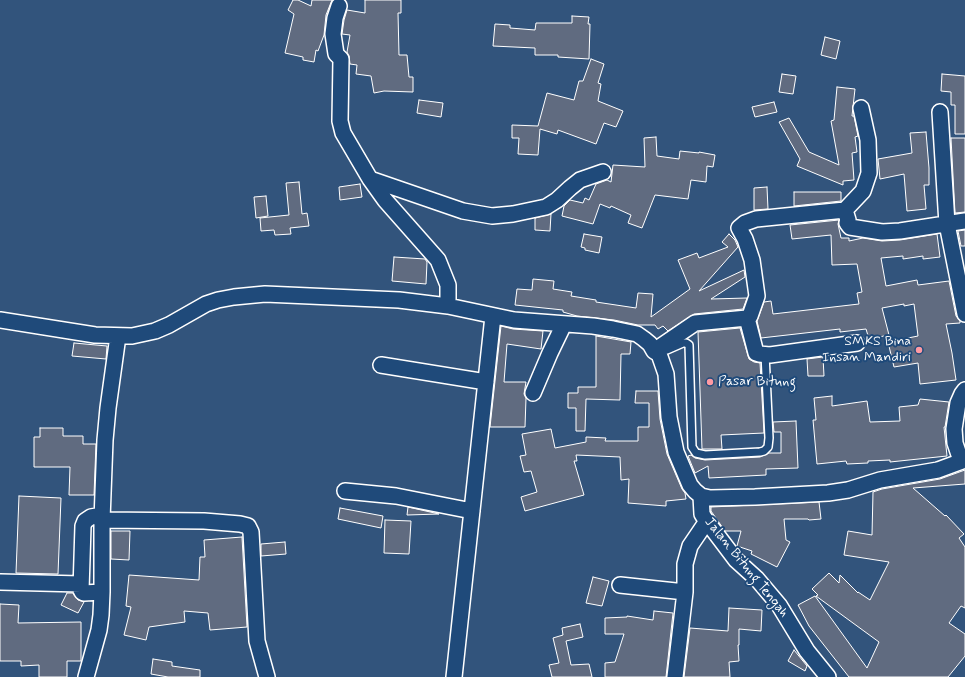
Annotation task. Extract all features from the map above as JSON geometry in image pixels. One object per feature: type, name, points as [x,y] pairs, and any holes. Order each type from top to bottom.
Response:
[{"type":"street","points":[[339,6],[335,18],[333,34],[336,54],[342,60],[340,121],[343,133],[385,200],[438,260],[448,285],[448,306]]},
{"type":"street","points":[[656,352],[695,323],[747,318],[750,316],[757,296],[752,260],[745,239],[739,228],[745,223],[756,219],[845,210],[863,191],[869,173],[867,136],[861,108]]},
{"type":"street","points":[[940,112],[948,224],[965,314]]},
{"type":"street","points":[[370,178],[463,211],[492,216],[513,214],[546,207],[557,200],[580,180],[603,172]]},
{"type":"street","points":[[845,210],[848,220],[847,223],[850,227],[854,229],[882,232],[900,231],[965,221]]},
{"type":"street","points":[[0,320],[76,332],[132,336],[155,331],[169,325],[206,304],[234,297],[265,294],[381,298],[448,306],[514,320],[593,326],[630,332],[644,339],[656,352],[666,374],[669,417],[676,452],[695,492],[701,496],[710,498],[828,494],[848,490],[880,480],[938,470],[963,461],[955,443],[954,429],[958,403],[965,390]]},
{"type":"street","points":[[454,677],[493,316]]},
{"type":"street","points":[[747,318],[756,353],[765,353],[770,355],[857,343]]},
{"type":"street","points":[[534,393],[550,353],[564,324]]},
{"type":"street","points":[[86,677],[99,630],[102,592],[102,517],[108,408],[118,336]]},
{"type":"street","points":[[381,365],[486,382]]},
{"type":"street","points":[[345,491],[396,496],[472,511]]},
{"type":"street","name":"Jalan Bitung Tengah","points":[[701,496],[702,514],[707,522],[736,560],[757,579],[779,605],[807,651],[828,677]]},
{"type":"street","points":[[102,592],[84,593],[81,590],[83,526],[85,521],[91,517],[204,521],[248,526],[251,532],[257,641],[267,677]]},
{"type":"street","points":[[675,677],[685,592],[684,564],[693,542],[707,522]]},
{"type":"street","points":[[0,582],[81,584]]},
{"type":"street","points":[[620,585],[685,592]]},
{"type":"lane","points":[[656,352],[679,344],[686,343],[689,345],[692,447],[696,453],[705,455],[760,452],[764,451],[768,447],[769,438],[765,353]]},
{"type":"building","points":[[293,0],[298,0],[311,6],[312,0],[332,0],[326,15],[324,35],[318,51],[316,50],[314,62],[303,60],[303,57],[285,53],[294,14],[288,10]]},
{"type":"building","points":[[365,0],[401,0],[401,13],[398,13],[399,55],[407,55],[409,77],[413,77],[413,92],[384,91],[374,93],[371,76],[356,74],[357,65],[350,64],[347,52],[350,35],[342,34],[344,20],[347,10],[365,13]]},
{"type":"building","points":[[572,16],[589,17],[589,59],[558,57],[558,55],[535,55],[535,48],[493,46],[495,24],[510,25],[510,28],[535,30],[536,23],[572,23]]},
{"type":"building","points":[[825,37],[840,41],[836,59],[821,55]]},
{"type":"building","points":[[591,59],[604,64],[598,83],[601,84],[598,101],[623,111],[616,127],[604,123],[596,144],[558,130],[557,134],[540,129],[538,155],[518,154],[519,138],[512,138],[512,125],[538,126],[547,93],[574,100],[579,81],[583,81]]},
{"type":"building","points":[[782,74],[796,76],[793,94],[779,92]]},
{"type":"building","points":[[942,74],[965,76],[965,134],[955,134],[955,105],[951,105],[951,92],[941,91]]},
{"type":"building","points":[[837,87],[855,89],[852,116],[854,116],[858,136],[855,137],[857,152],[852,153],[854,180],[843,181],[843,185],[797,166],[800,159],[779,122],[789,118],[809,152],[839,165],[831,121],[834,120]]},
{"type":"building","points":[[419,100],[443,103],[441,117],[417,113]]},
{"type":"building","points":[[774,102],[777,112],[755,117],[752,107]]},
{"type":"building","points":[[926,132],[929,185],[924,185],[926,209],[907,211],[904,174],[880,179],[878,159],[912,153],[910,133]]},
{"type":"building","points":[[656,137],[657,156],[679,159],[680,151],[715,155],[713,167],[707,166],[706,182],[691,180],[688,199],[655,195],[642,228],[628,223],[631,215],[611,206],[610,208],[600,204],[593,224],[562,216],[564,206],[570,200],[583,203],[585,198],[589,200],[596,184],[607,180],[611,182],[613,165],[645,167],[644,138]]},
{"type":"building","points":[[951,138],[965,138],[965,212],[955,213]]},
{"type":"building","points":[[299,182],[302,214],[307,213],[309,226],[290,228],[291,234],[275,235],[274,230],[261,231],[260,218],[289,215],[286,183]]},
{"type":"building","points":[[360,184],[362,197],[340,200],[339,187]]},
{"type":"building","points":[[767,187],[768,209],[754,210],[754,188]]},
{"type":"building","points":[[794,192],[841,192],[841,201],[794,206]]},
{"type":"building","points":[[266,196],[268,216],[256,218],[254,197]]},
{"type":"building","points":[[551,214],[550,231],[535,230],[535,218]]},
{"type":"building","points":[[839,220],[838,224],[841,238],[849,238],[849,241],[863,238],[882,241],[900,240],[937,234],[940,257],[923,259],[923,256],[903,259],[903,256],[881,258],[886,286],[917,280],[918,285],[949,281],[956,316],[960,321],[960,323],[946,324],[956,380],[920,384],[918,363],[894,367],[888,342],[918,336],[914,304],[904,306],[904,304],[882,308],[889,335],[869,339],[866,329],[840,332],[840,329],[761,338],[757,321],[764,302],[771,301],[773,314],[859,304],[857,293],[862,292],[857,264],[832,265],[831,235],[792,239],[790,225]]},
{"type":"building","points":[[965,230],[965,246],[961,246],[958,231]]},
{"type":"building","points":[[584,234],[602,237],[599,253],[585,250],[585,248],[581,247]]},
{"type":"building","points":[[729,234],[735,240],[738,247],[699,291],[744,270],[745,277],[711,299],[747,298],[743,309],[694,314],[668,331],[663,326],[658,329],[655,325],[638,325],[614,320],[577,316],[563,312],[563,310],[515,305],[517,289],[532,290],[533,279],[554,281],[553,289],[572,292],[571,296],[596,300],[596,302],[636,308],[638,293],[653,294],[651,317],[690,289],[678,260],[697,253],[699,258],[728,247],[722,242]]},
{"type":"building","points":[[394,257],[425,259],[427,262],[426,284],[392,281]]},
{"type":"building","points":[[501,326],[513,329],[543,331],[541,349],[507,344],[504,382],[526,382],[524,394],[526,398],[525,427],[490,427]]},
{"type":"building","points":[[740,328],[749,359],[760,363],[764,433],[721,435],[722,449],[702,449],[698,332]]},
{"type":"building","points":[[596,336],[631,342],[630,354],[621,354],[620,400],[586,399],[585,431],[576,431],[576,408],[568,408],[568,393],[578,393],[578,387],[596,387]]},
{"type":"building","points":[[74,343],[107,346],[106,359],[72,356]]},
{"type":"building","points":[[823,357],[824,376],[808,376],[807,359]]},
{"type":"building","points":[[636,391],[658,391],[660,419],[667,454],[685,493],[686,499],[666,501],[666,506],[628,503],[629,479],[621,480],[620,457],[576,455],[577,461],[574,461],[584,495],[525,511],[521,497],[537,492],[531,471],[524,472],[520,456],[526,455],[522,434],[551,429],[555,448],[586,442],[586,437],[606,438],[605,441],[638,441],[638,427],[649,427],[649,403],[635,403]]},
{"type":"building","points":[[832,396],[832,406],[867,401],[870,422],[900,421],[899,407],[918,405],[920,399],[949,402],[944,427],[947,456],[890,462],[890,460],[868,461],[868,463],[847,464],[846,461],[817,464],[813,420],[816,420],[814,398]]},
{"type":"building","points":[[796,421],[798,468],[766,469],[766,475],[709,478],[708,466],[695,473],[688,456],[691,455],[695,458],[705,460],[760,457],[769,453],[781,453],[781,432],[774,432],[773,422]]},
{"type":"building","points":[[40,428],[63,428],[63,436],[83,436],[83,444],[96,444],[94,495],[69,495],[70,467],[34,467],[34,437],[40,437]]},
{"type":"building","points":[[965,470],[965,484],[913,488],[945,516],[946,515],[964,534],[959,538],[965,547],[965,608],[961,606],[949,623],[965,634],[965,656],[948,677],[849,677],[809,626],[798,605],[815,596],[867,668],[879,642],[816,596],[818,595],[812,589],[829,573],[839,583],[840,575],[858,593],[870,600],[889,562],[844,555],[848,531],[872,535],[873,492],[882,489],[940,479]]},
{"type":"building","points":[[19,496],[61,498],[58,574],[16,573]]},
{"type":"building","points":[[819,502],[821,519],[784,519],[786,540],[790,542],[777,567],[751,554],[752,551],[737,546],[741,531],[725,531],[711,511],[711,507]]},
{"type":"building","points":[[408,507],[439,514],[407,515]]},
{"type":"building","points":[[340,508],[383,516],[381,528],[338,519]]},
{"type":"building","points":[[385,520],[411,521],[409,554],[384,553]]},
{"type":"building","points":[[111,531],[130,531],[129,560],[111,559]]},
{"type":"building","points":[[242,537],[247,627],[210,630],[208,613],[184,611],[185,622],[149,627],[146,640],[124,635],[131,607],[126,606],[129,575],[199,580],[200,557],[205,557],[204,540]]},
{"type":"building","points":[[285,542],[286,554],[261,556],[261,544]]},
{"type":"building","points":[[593,577],[609,581],[602,606],[586,603]]},
{"type":"building","points":[[67,593],[73,593],[78,600],[84,602],[78,613],[61,605]]},
{"type":"building","points":[[0,604],[19,605],[18,623],[81,622],[81,661],[67,661],[67,677],[39,677],[39,665],[21,666],[21,661],[0,661]]},
{"type":"building","points":[[729,608],[762,610],[761,631],[739,629],[739,661],[729,662],[730,677],[684,677],[690,628],[728,631]]},
{"type":"building","points":[[654,611],[673,613],[666,677],[605,677],[605,663],[615,662],[624,634],[605,634],[605,618],[627,616],[653,620]]},
{"type":"building","points":[[580,624],[583,637],[566,641],[571,665],[589,664],[592,677],[552,677],[549,665],[559,663],[553,638],[563,635],[562,628]]},
{"type":"building","points":[[794,650],[807,666],[805,671],[788,661]]},
{"type":"building","points":[[153,659],[172,662],[172,666],[200,670],[200,677],[168,677],[151,674]]},
{"type":"place","name":"SMKS Bina Insan Mandiri","points":[[919,350]]},
{"type":"place","name":"Pasar Bitung","points":[[710,382]]}]
